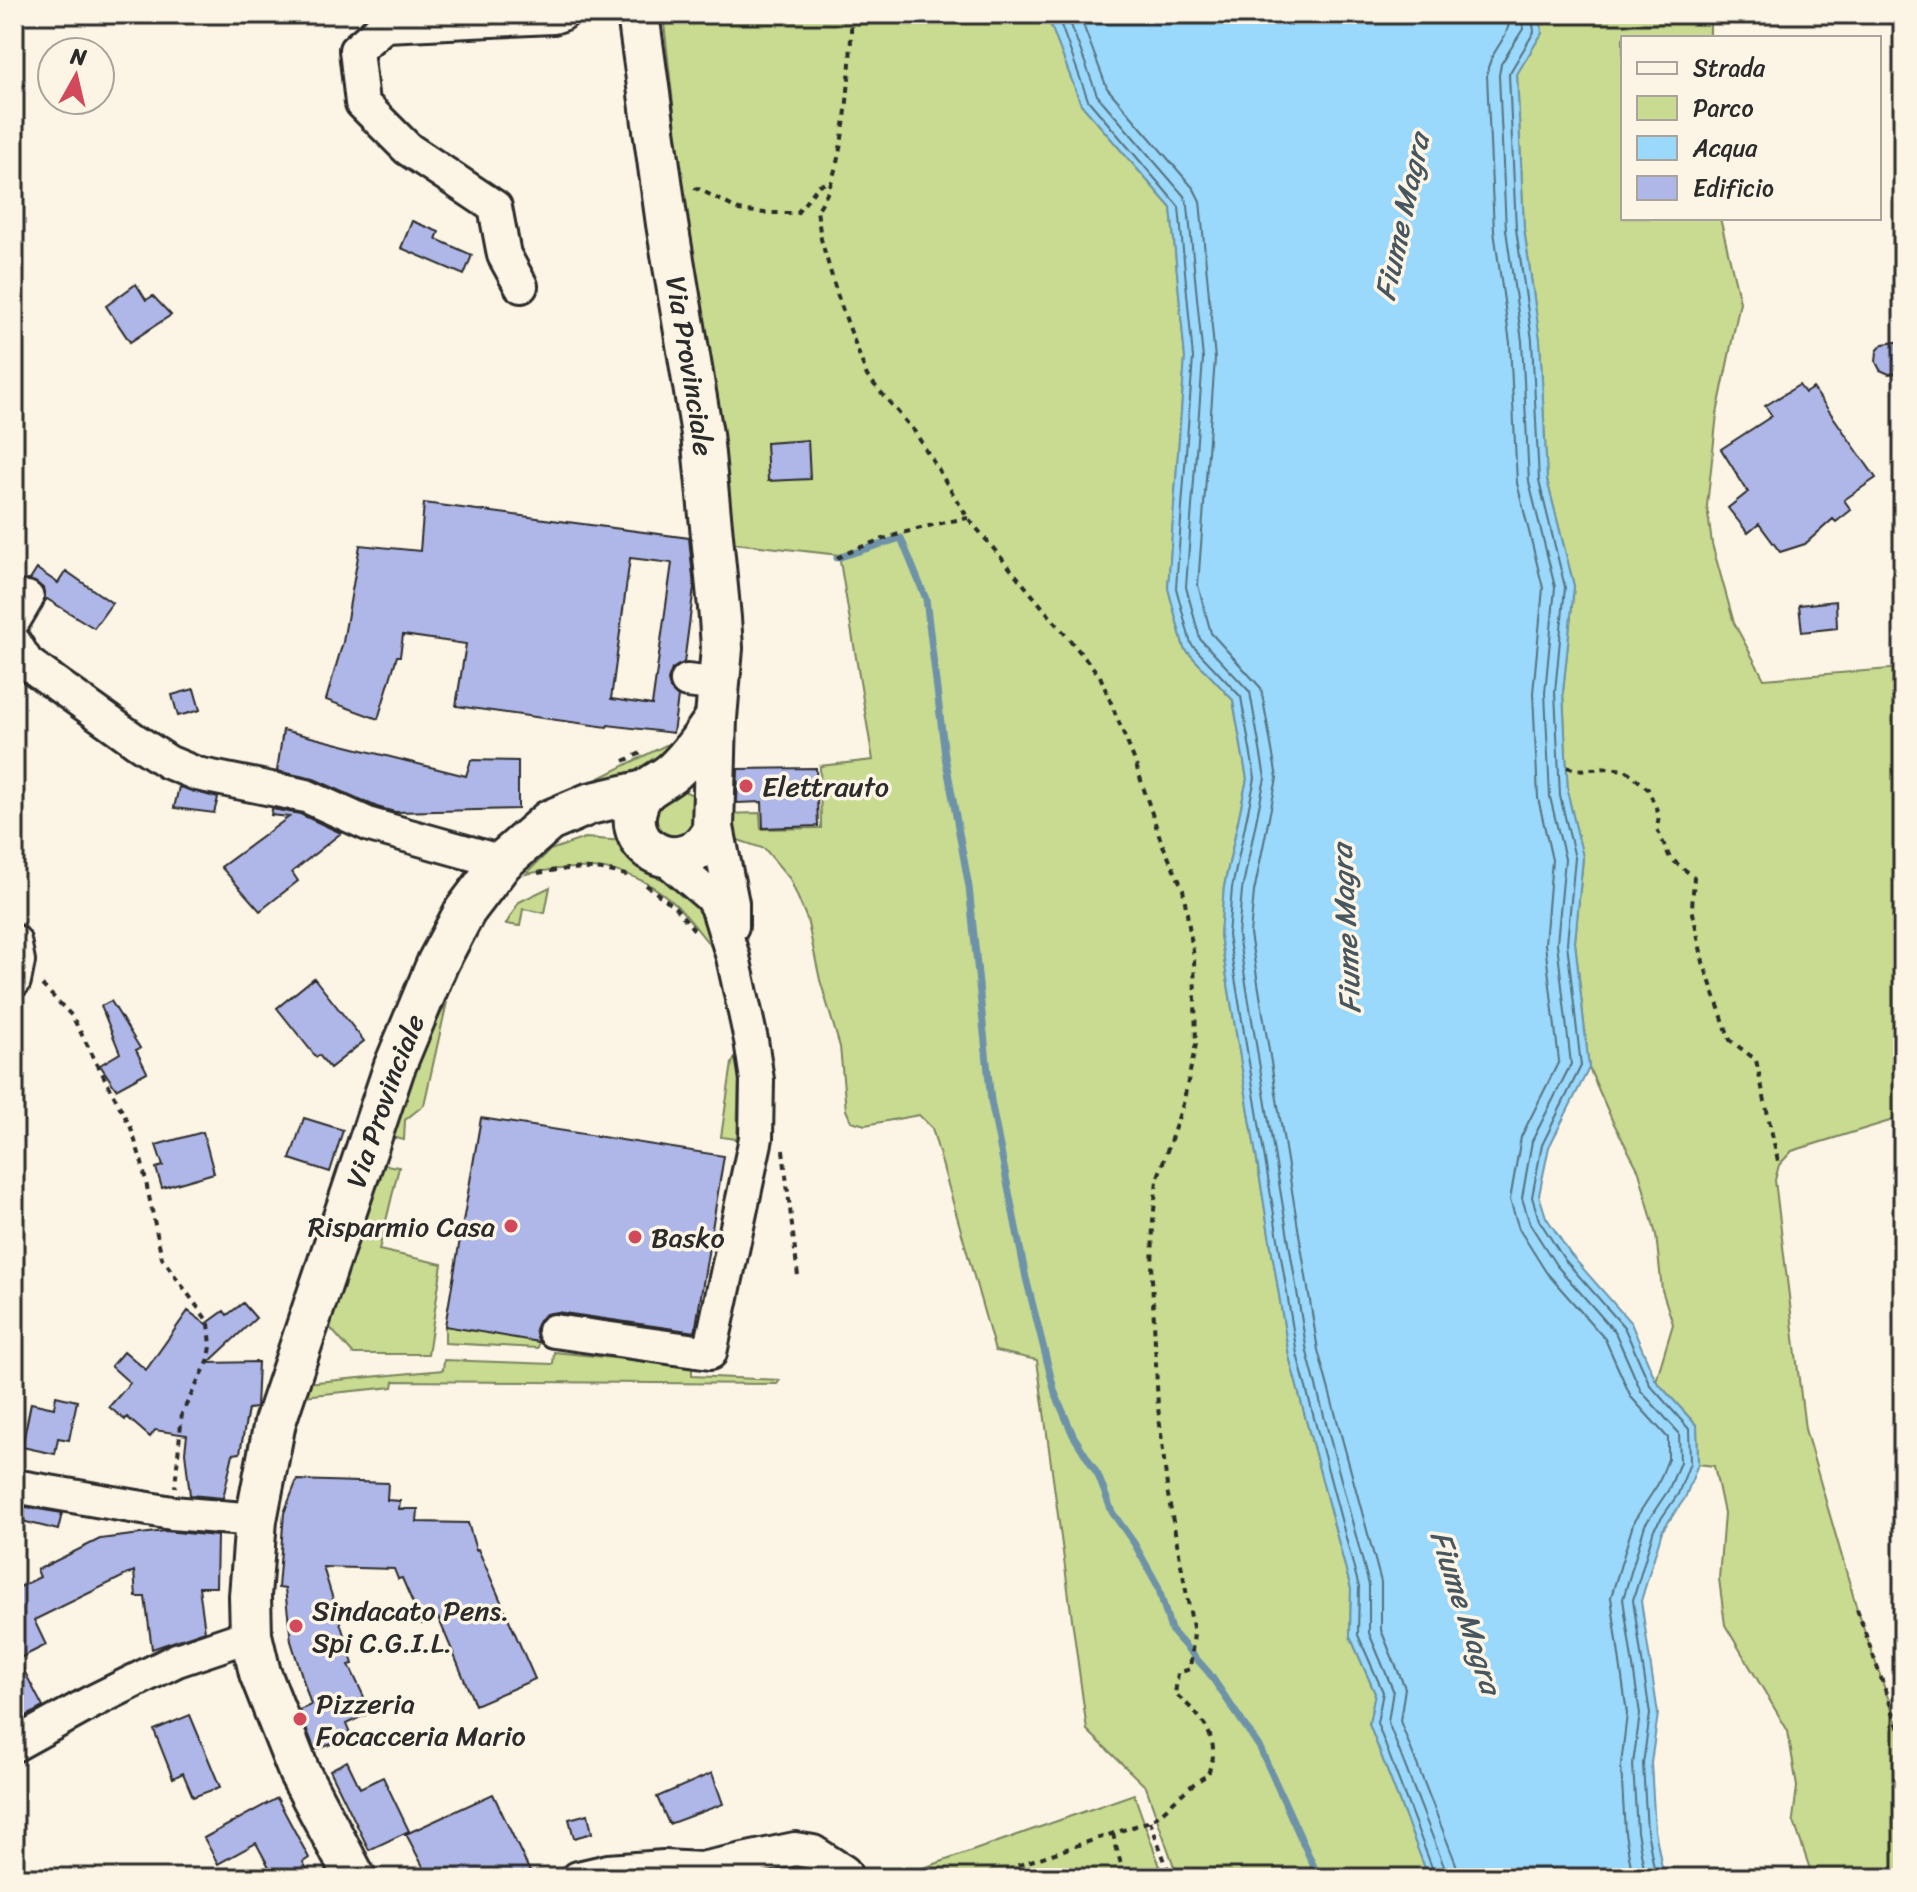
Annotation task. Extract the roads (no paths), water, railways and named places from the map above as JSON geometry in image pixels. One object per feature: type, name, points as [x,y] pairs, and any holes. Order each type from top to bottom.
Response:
[{"type":"main road","points":[[608,14],[650,111]]},
{"type":"main road","name":"Via Provinciale","points":[[353,1876],[299,1772],[274,1712],[251,1635],[250,1596],[256,1520],[275,1422],[394,1068],[438,962],[465,911],[518,861],[578,830],[609,829],[689,856],[708,840],[714,813],[708,695],[722,648],[702,434],[667,224],[638,14]]},
{"type":"main road","points":[[650,111],[657,14]]},
{"type":"main road","points":[[651,845],[635,816],[639,799],[693,751],[708,695]]},
{"type":"main road","points":[[518,861],[549,821],[572,809],[653,786],[687,780],[699,786],[708,796],[714,813]]},
{"type":"street","points":[[521,286],[504,255],[495,207],[408,149],[362,103],[356,50],[385,25],[555,15]]},
{"type":"street","points":[[14,642],[27,663],[168,762],[197,774],[306,796],[370,825],[518,861]]},
{"type":"street","points":[[714,813],[732,903],[733,957]]},
{"type":"street","points":[[554,1331],[710,1353],[756,1138],[757,1080],[751,1040],[733,957],[719,912],[711,897],[651,845]]},
{"type":"street","points":[[14,1486],[172,1513],[256,1520]]},
{"type":"street","points":[[14,1745],[177,1660],[251,1635]]},
{"type":"street","points":[[578,1878],[608,1871],[664,1867],[701,1869],[795,1849],[813,1852],[844,1872],[846,1878]]},
{"type":"water","name":"Fiume Magra","points":[[1049,14],[1540,14],[1542,33],[1517,74],[1524,229],[1540,340],[1547,480],[1574,586],[1563,692],[1568,795],[1583,857],[1575,942],[1589,1068],[1549,1147],[1539,1195],[1546,1217],[1571,1255],[1631,1323],[1656,1381],[1697,1426],[1698,1464],[1685,1498],[1662,1531],[1641,1601],[1658,1714],[1651,1763],[1655,1830],[1664,1878],[1429,1878],[1369,1724],[1375,1693],[1350,1636],[1351,1589],[1289,1356],[1220,935],[1224,887],[1247,779],[1233,700],[1184,648],[1168,588],[1185,358],[1171,208],[1081,104]]},
{"type":"waterway","points":[[837,558],[901,538],[926,599],[945,756],[969,887],[991,1101],[1026,1278],[1055,1393],[1073,1435],[1098,1475],[1112,1512],[1158,1586],[1171,1630],[1209,1673],[1260,1748],[1319,1878]]},
{"type":"place","name":"Elettrauto","points":[[746,786]]},
{"type":"place","name":"Risparmio Casa","points":[[511,1226]]},
{"type":"place","name":"Basko","points":[[635,1237]]},
{"type":"place","name":"Sindacato Pens. Spi C.G.I.L.","points":[[296,1626]]},
{"type":"place","name":"Pizzeria Focacceria Mario","points":[[300,1719]]}]
